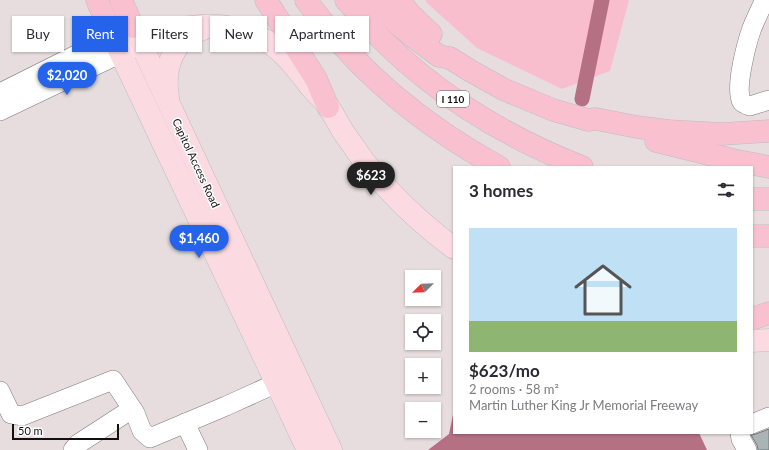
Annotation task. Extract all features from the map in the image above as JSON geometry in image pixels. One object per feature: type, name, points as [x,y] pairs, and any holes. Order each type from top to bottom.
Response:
[{"type":"highway","points":[[97,0],[104,16]]},
{"type":"highway","points":[[120,0],[136,34]]},
{"type":"highway","points":[[266,0],[316,79],[328,107]]},
{"type":"highway","points":[[306,0],[343,45],[382,84],[438,129],[497,166]]},
{"type":"highway","name":"I 110","points":[[346,0],[387,46],[444,94],[499,128],[550,154],[580,166]]},
{"type":"highway","points":[[372,0],[399,25],[440,56],[450,58],[488,81],[553,110],[588,120],[596,119],[637,127],[702,134],[769,131]]},
{"type":"highway","points":[[398,0],[422,27],[446,48],[450,58]]},
{"type":"highway","points":[[588,120],[594,126],[733,160],[769,167]]},
{"type":"highway","points":[[753,199],[769,199]]},
{"type":"highway","points":[[753,236],[769,236]]},
{"type":"highway","points":[[753,319],[769,313]]},
{"type":"main road","points":[[202,27],[210,26]]},
{"type":"main road","points":[[170,106],[166,88],[166,77],[171,58],[175,50],[187,37],[210,26]]},
{"type":"main road","points":[[267,41],[280,51],[293,64],[328,107],[343,131],[383,184],[425,226],[453,247]]},
{"type":"main road","name":"Capitol Access Road","points":[[121,52],[286,379],[331,450]]},
{"type":"main road","name":"Capitol Access Road","points":[[145,52],[170,106],[286,379],[308,450]]},
{"type":"main road","points":[[753,341],[769,340]]},
{"type":"street","points":[[765,0],[751,30],[741,72],[739,88],[742,102],[745,104],[750,106],[769,100]]},
{"type":"street","points":[[0,93],[100,52]]},
{"type":"street","points":[[0,111],[105,52]]},
{"type":"street","points":[[0,391],[11,414],[22,416],[113,380],[135,413],[142,431],[151,444],[185,423],[286,379]]},
{"type":"street","points":[[73,450],[78,444],[132,409]]},
{"type":"street","points":[[753,424],[769,417]]},
{"type":"street","points":[[185,423],[198,450]]},
{"type":"street","points":[[740,434],[747,450]]},
{"type":"shaded area","points":[[425,0],[629,0],[610,71],[562,89],[477,48]]},
{"type":"shaded area","points":[[453,415],[453,434],[699,434],[707,450],[428,450],[449,434]]},
{"type":"building","points":[[769,429],[769,450],[758,450],[757,445],[751,435]]},
{"type":"waterway","points":[[582,99],[602,0]]}]
